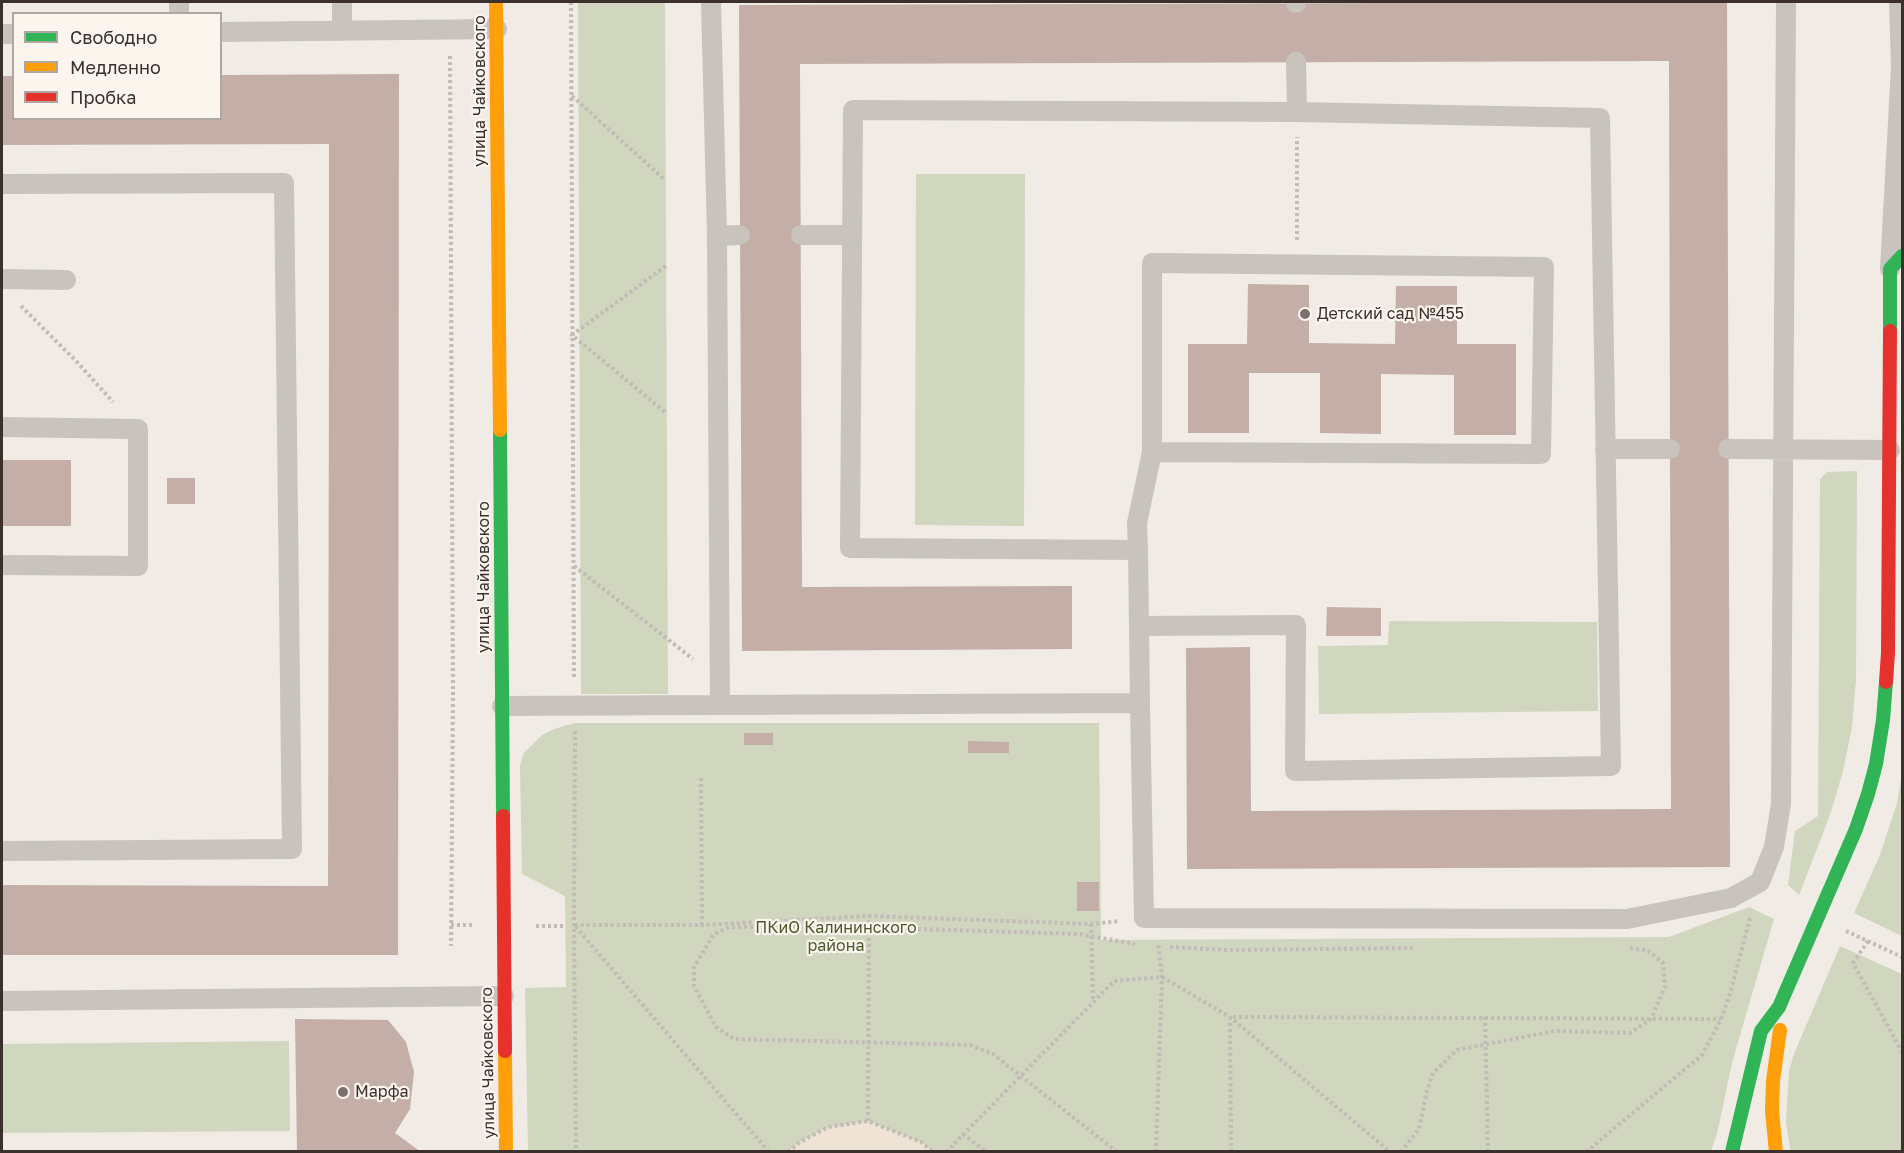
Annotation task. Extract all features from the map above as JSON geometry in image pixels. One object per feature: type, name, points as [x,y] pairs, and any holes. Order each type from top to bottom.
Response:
[{"type":"street","name":"улица Чайковского","points":[[496,2],[506,1152]]},
{"type":"street","points":[[1732,1152],[1761,1031],[1779,1007],[1856,829],[1876,764],[1888,653],[1890,450],[1896,262]]},
{"type":"street","points":[[1776,1152],[1772,1112],[1773,1081],[1780,1038],[1779,1007]]},
{"type":"lane","points":[[342,2],[342,31]]},
{"type":"lane","points":[[711,2],[717,236],[720,705]]},
{"type":"lane","points":[[1152,452],[1541,454],[1544,267],[1152,263],[1152,452],[1137,523],[1140,703],[1151,918],[1627,920],[1731,898],[1760,882],[1774,848],[1781,804],[1786,2]]},
{"type":"lane","points":[[1896,262],[1901,67],[1899,2]]},
{"type":"lane","points":[[222,32],[497,29]]},
{"type":"lane","points":[[1296,62],[1297,112]]},
{"type":"lane","points":[[1138,550],[850,548],[853,110],[1297,112],[1600,118],[1611,766],[1295,771],[1296,625],[1139,626]]},
{"type":"lane","points":[[2,184],[284,183],[292,849],[2,850]]},
{"type":"lane","points":[[717,236],[740,235]]},
{"type":"lane","points":[[801,235],[852,235]]},
{"type":"lane","points":[[2,279],[66,280]]},
{"type":"lane","points":[[2,427],[138,429],[138,566],[2,565]]},
{"type":"lane","points":[[1605,449],[1670,449]]},
{"type":"lane","points":[[1728,449],[1890,450]]},
{"type":"lane","points":[[502,706],[1140,703]]},
{"type":"lane","points":[[2,1001],[504,996]]},
{"type":"path","points":[[571,2],[576,1152]]},
{"type":"path","points":[[450,30],[453,670],[451,946]]},
{"type":"path","points":[[571,96],[666,180]]},
{"type":"path","points":[[1297,112],[1297,265]]},
{"type":"path","points":[[572,335],[666,266]]},
{"type":"path","points":[[18,303],[110,397],[130,429]]},
{"type":"path","points":[[572,335],[666,413]]},
{"type":"path","points":[[574,567],[720,680]]},
{"type":"path","points":[[701,778],[702,926]]},
{"type":"path","points":[[1586,1152],[1702,1055],[1721,1019],[1730,994],[1760,882]]},
{"type":"path","points":[[574,925],[702,926],[869,916],[1091,924],[1151,918],[1162,977],[1156,1152]]},
{"type":"path","points":[[868,1121],[869,916]]},
{"type":"path","points":[[1091,924],[1093,1002]]},
{"type":"path","points":[[574,925],[769,1152]]},
{"type":"path","points":[[1116,1152],[993,1054],[970,1046],[734,1039],[716,1027],[694,986],[694,968],[714,934],[730,927],[869,927],[1079,934],[1143,946]]},
{"type":"path","points":[[1902,957],[1868,941],[1853,963],[1902,1052]]},
{"type":"path","points":[[1150,946],[1225,950],[1425,948]]},
{"type":"path","points":[[1401,1152],[1419,1129],[1433,1073],[1457,1050],[1554,1031],[1630,1033],[1651,1019],[1665,987],[1663,963],[1647,950],[1624,947]]},
{"type":"path","points":[[946,1152],[1114,981],[1162,977],[1230,1017],[1389,1152]]},
{"type":"path","points":[[1230,1017],[1721,1019]]},
{"type":"path","points":[[1230,1017],[1231,1152]]},
{"type":"path","points":[[1485,1017],[1488,1152]]},
{"type":"path","points":[[788,1152],[800,1142],[828,1127],[868,1121],[921,1142],[933,1152]]},
{"type":"path","points":[[963,1134],[986,1152]]},
{"type":"green space","points":[[578,2],[665,2],[668,694],[581,694]]},
{"type":"green space","points":[[916,174],[1025,174],[1024,526],[915,525]]},
{"type":"green space","points":[[1857,471],[1856,679],[1852,727],[1843,771],[1830,815],[1799,895],[1788,885],[1795,831],[1818,816],[1820,479],[1827,472]]},
{"type":"green space","points":[[1389,621],[1597,622],[1598,711],[1319,714],[1318,646],[1388,645]]},
{"type":"green space","name":"ПКиО Калининского района","points":[[575,723],[1099,723],[1101,940],[1669,937],[1749,907],[1774,919],[1732,1063],[1717,1134],[1711,1151],[528,1151],[525,988],[566,987],[565,896],[522,874],[520,765],[524,753],[542,735]]},
{"type":"green space","points":[[1902,773],[1902,936],[1854,913],[1880,855],[1897,803]]},
{"type":"green space","points":[[1840,946],[1902,974],[1902,1151],[1791,1152],[1786,1123],[1789,1071]]},
{"type":"green space","points":[[289,1041],[290,1131],[2,1133],[2,1044]]},
{"type":"shaded area","points":[[868,1121],[921,1142],[932,1151],[788,1151],[828,1127]]},
{"type":"building","points":[[1727,2],[1730,867],[1187,869],[1186,648],[1250,647],[1251,811],[1671,809],[1669,61],[800,64],[802,587],[1072,586],[1072,649],[742,651],[739,5]]},
{"type":"building","points":[[399,74],[398,955],[2,955],[2,885],[328,886],[329,144],[2,145],[2,76],[12,76],[12,120],[222,120],[222,75]]},
{"type":"building","points":[[1248,284],[1309,285],[1309,343],[1395,344],[1396,286],[1457,286],[1457,344],[1516,344],[1516,435],[1454,435],[1454,375],[1381,374],[1381,434],[1320,433],[1320,373],[1249,373],[1249,433],[1188,433],[1188,344],[1247,344]]},
{"type":"building","points":[[2,460],[71,460],[71,526],[2,526]]},
{"type":"building","points":[[167,478],[195,478],[195,504],[167,504]]},
{"type":"building","points":[[1327,607],[1381,608],[1381,636],[1326,636]]},
{"type":"building","points":[[744,733],[773,733],[773,745],[744,745]]},
{"type":"building","points":[[968,741],[1009,742],[1009,753],[968,753]]},
{"type":"building","points":[[1077,882],[1099,882],[1099,911],[1077,911]]},
{"type":"building","points":[[295,1019],[388,1020],[406,1042],[414,1072],[410,1109],[395,1133],[421,1152],[297,1152]]},
{"type":"traffic: fast","points":[[1890,331],[1890,269],[1902,256]]},
{"type":"traffic: fast","points":[[500,430],[503,816]]},
{"type":"traffic: fast","points":[[1732,1152],[1761,1031],[1779,1007],[1856,829],[1868,794],[1876,764],[1886,682]]},
{"type":"traffic: slow","points":[[496,2],[500,430]]},
{"type":"traffic: slow","points":[[1776,1152],[1772,1111],[1773,1081],[1780,1030]]},
{"type":"traffic: slow","points":[[505,1051],[506,1152]]},
{"type":"traffic: jam","points":[[1886,682],[1890,331]]},
{"type":"traffic: jam","points":[[503,816],[505,1051]]},
{"type":"place","name":"Детский сад №455","points":[[1305,314]]},
{"type":"place","name":"Марфа","points":[[343,1092]]}]
